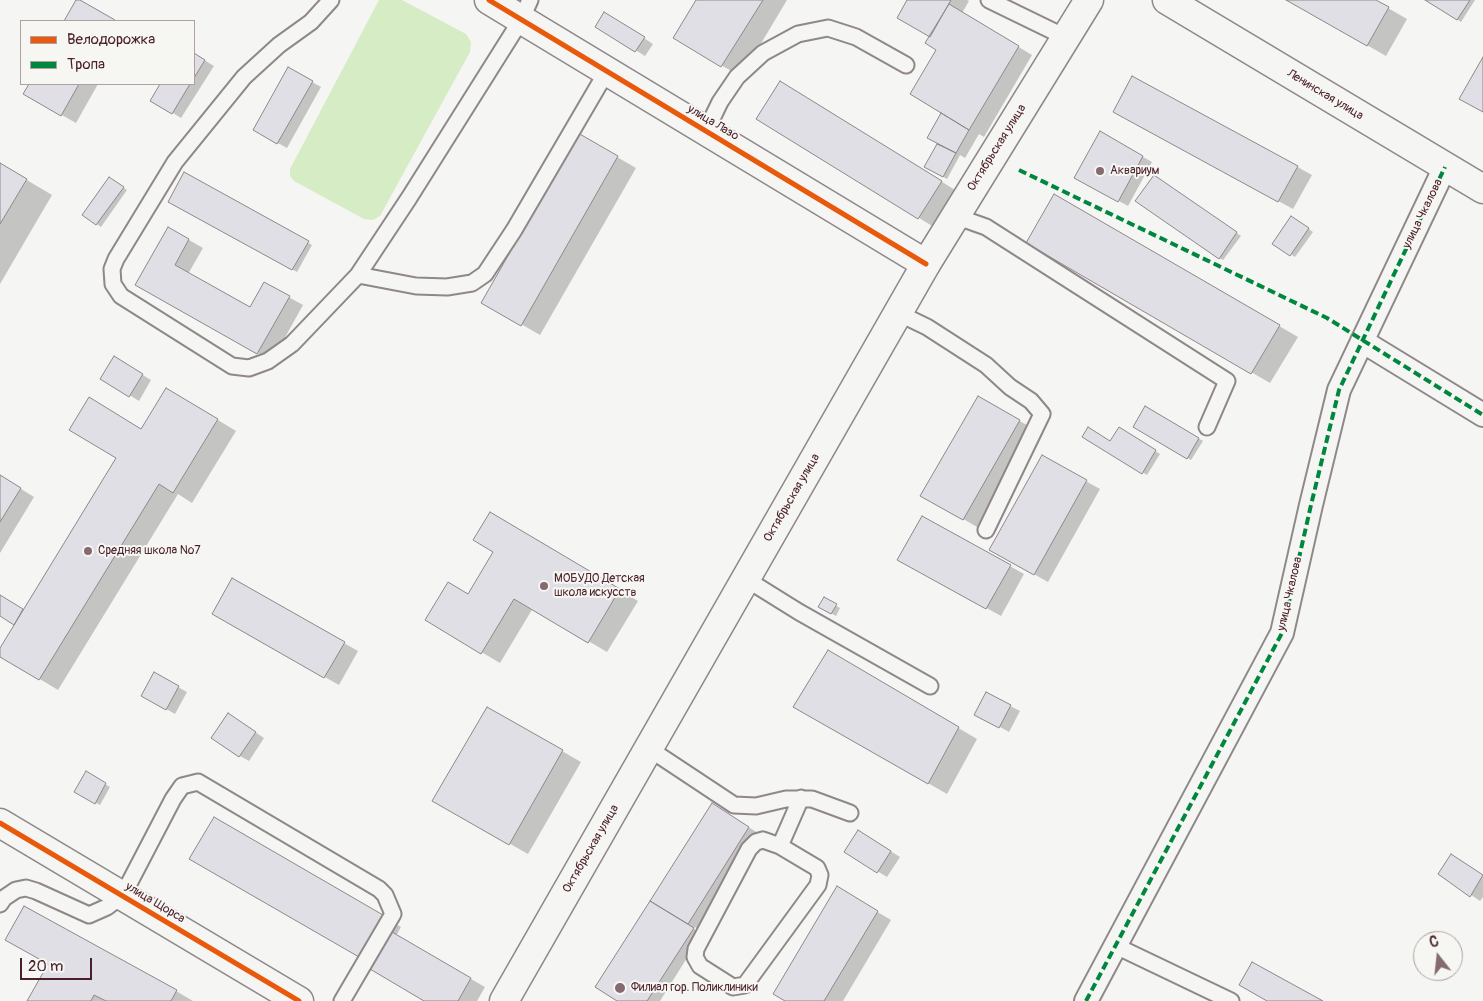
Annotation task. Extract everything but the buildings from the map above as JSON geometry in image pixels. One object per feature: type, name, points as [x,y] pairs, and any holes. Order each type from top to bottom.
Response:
[{"type":"main road","name":"улица Лазо","points":[[489,0],[526,10],[607,71],[926,264]]},
{"type":"main road","name":"Октябрьская улица","points":[[504,1001],[926,264],[1089,0]]},
{"type":"main road","name":"Ленинская улица","points":[[1167,0],[1445,167],[1481,184]]},
{"type":"main road","name":"улица Щорса","points":[[0,823],[299,1001]]},
{"type":"street","name":"улица Чкалова","points":[[1086,1001],[1282,634],[1339,390],[1445,167]]},
{"type":"street","points":[[1362,341],[1483,416]]},
{"type":"lane","points":[[331,0],[311,22],[279,45],[244,77],[176,162],[116,259],[112,269],[114,284],[121,296],[232,366],[249,368],[268,362],[292,344],[358,274],[409,198],[526,10]]},
{"type":"lane","points":[[988,0],[1065,37]]},
{"type":"lane","points":[[706,131],[720,102],[736,77],[763,53],[798,34],[828,28],[856,37],[906,65]]},
{"type":"lane","points":[[358,274],[416,286],[447,286],[472,283],[485,274],[514,230],[607,71]]},
{"type":"lane","points":[[955,216],[986,227],[1227,381],[1207,427]]},
{"type":"lane","points":[[898,313],[927,327],[986,366],[1010,387],[1031,401],[1042,414],[986,530]]},
{"type":"lane","points":[[746,579],[799,612],[930,686]]},
{"type":"lane","points":[[648,748],[734,805],[756,806],[786,798],[812,798],[850,813]]},
{"type":"lane","points":[[0,904],[4,898],[16,890],[26,888],[89,915],[107,907],[122,895],[173,799],[182,786],[198,782],[379,889],[384,895],[394,914],[342,1001]]},
{"type":"lane","points":[[780,846],[801,798]]},
{"type":"lane","points":[[763,840],[780,846],[817,868],[820,875],[818,885],[745,985],[733,987],[700,966],[695,957],[696,949],[749,849],[756,842],[763,840]]},
{"type":"lane","points":[[1116,946],[1231,1001]]},
{"type":"green space","points":[[379,0],[402,0],[466,34],[471,42],[470,52],[380,216],[373,220],[364,219],[294,181],[290,176],[290,169]]},
{"type":"marked path","points":[[1086,1001],[1282,633],[1339,390],[1445,167]]},
{"type":"marked path","points":[[1019,170],[1327,318],[1483,415]]},
{"type":"cycle path","points":[[489,0],[926,264]]},
{"type":"cycle path","points":[[0,823],[299,1001]]},
{"type":"place","name":"Аквариум","points":[[1100,171]]},
{"type":"place","name":"Средняя школа №7","points":[[88,551]]},
{"type":"place","name":"МОБУДО Детская школа искусcтв","points":[[544,586]]},
{"type":"place","name":"Филиал гор. Поликлиники","points":[[620,988]]}]
